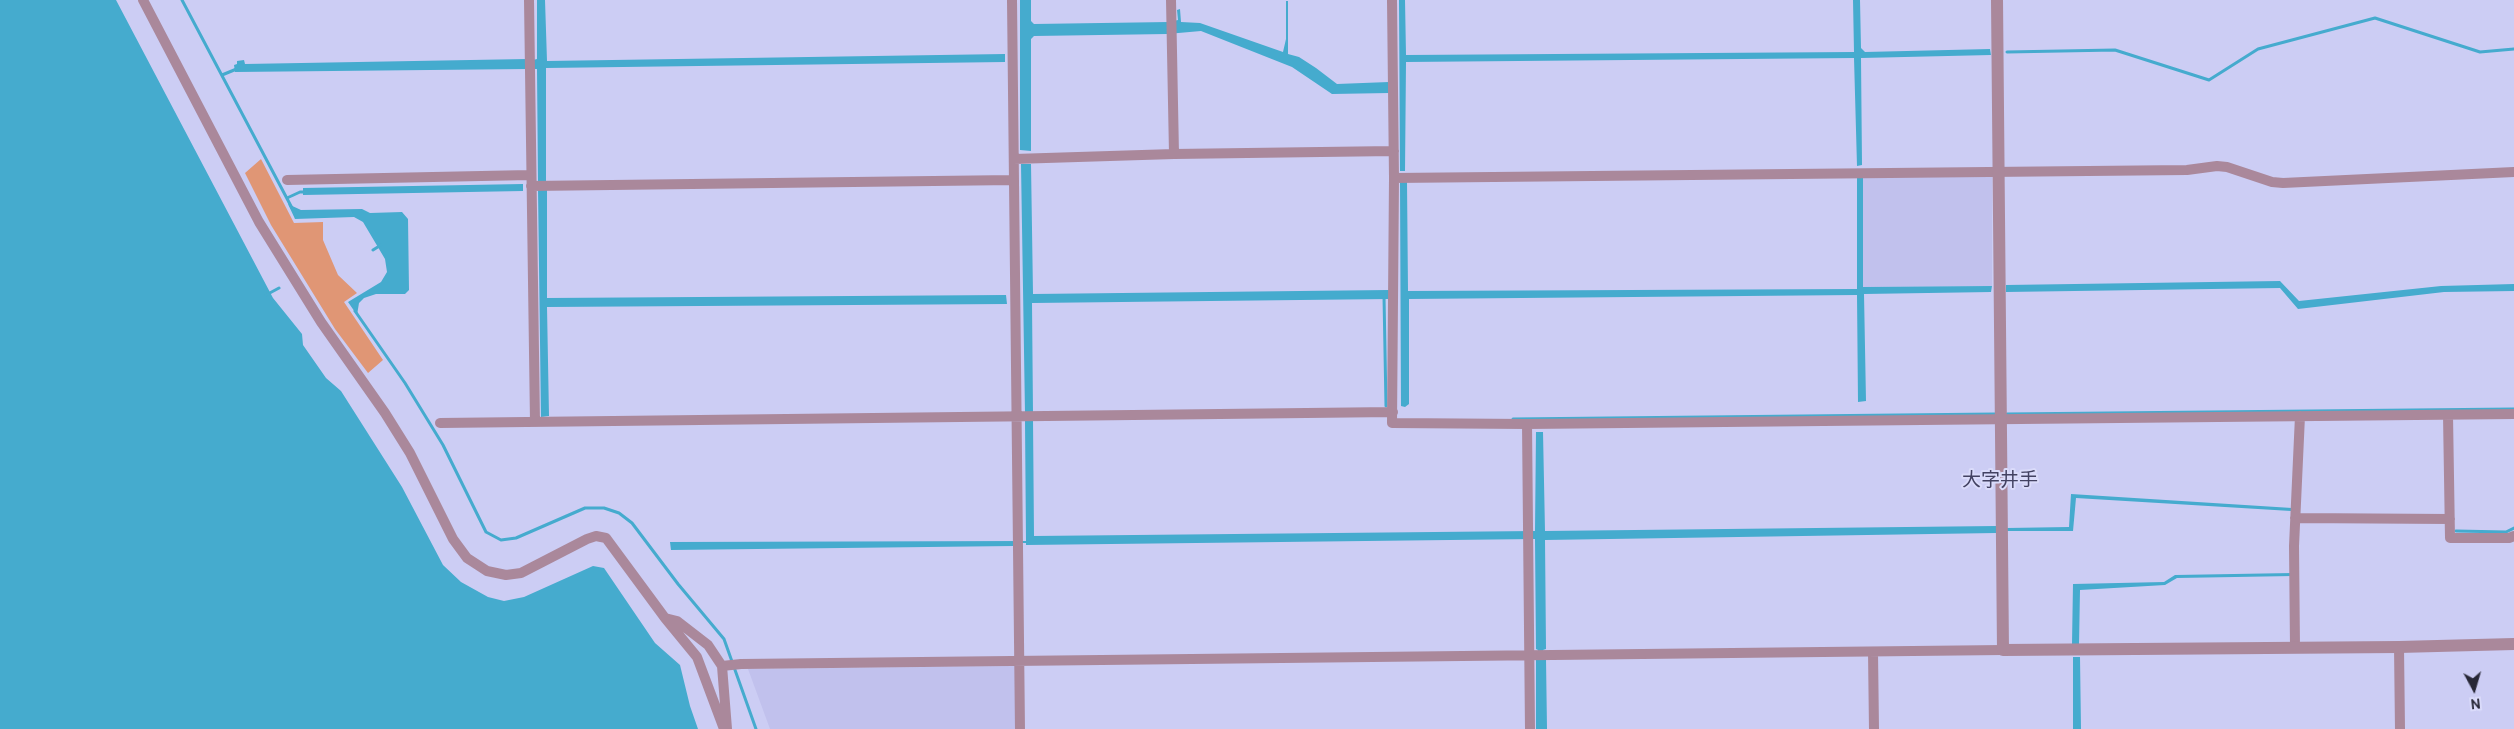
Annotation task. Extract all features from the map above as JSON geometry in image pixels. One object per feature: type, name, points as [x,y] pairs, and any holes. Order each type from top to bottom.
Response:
[{"type":"street","points":[[143,0],[259,222],[321,322],[385,413],[410,453],[454,539],[467,558],[487,571],[506,575],[521,572],[587,539],[596,536],[606,538],[665,618],[697,657],[726,729]]},
{"type":"street","points":[[528,0],[530,175],[535,189],[535,422]]},
{"type":"street","points":[[1012,0],[1013,59],[1022,159],[1014,180],[1016,299],[1026,416],[1018,542],[1020,729]]},
{"type":"street","points":[[1171,0],[1174,154]]},
{"type":"street","points":[[1392,0],[1394,152],[1392,423],[1527,424],[2514,414]]},
{"type":"street","points":[[1997,0],[2003,650]]},
{"type":"street","points":[[1022,159],[1174,154],[1394,152]]},
{"type":"street","points":[[1394,178],[2187,170],[2216,166],[2227,167],[2272,182],[2283,183],[2514,172]]},
{"type":"street","points":[[287,180],[530,175]]},
{"type":"street","points":[[535,189],[1014,180]]},
{"type":"street","points":[[440,424],[1393,412]]},
{"type":"street","points":[[2448,415],[2450,538],[2509,538],[2514,536]]},
{"type":"street","points":[[2295,647],[2295,518],[2300,416]]},
{"type":"street","points":[[1527,424],[1528,541],[1537,655],[1530,729]]},
{"type":"street","points":[[2295,518],[2450,519]]},
{"type":"street","points":[[665,618],[676,621],[708,645],[725,666],[726,729]]},
{"type":"street","points":[[725,666],[741,664],[2399,647],[2514,644]]},
{"type":"street","points":[[2399,647],[2400,729]]},
{"type":"street","points":[[1873,652],[1874,729]]},
{"type":"shaded area","points":[[0,0],[116,0],[273,298],[302,334],[303,345],[326,378],[341,391],[402,487],[443,565],[461,582],[488,597],[504,601],[524,597],[593,566],[604,568],[655,643],[680,665],[698,729],[0,729]]},
{"type":"shaded area","points":[[537,0],[545,0],[547,61],[1005,54],[1005,62],[546,68],[546,181],[538,181],[537,69],[533,69],[533,60],[537,59]]},
{"type":"shaded area","points":[[1020,0],[1031,0],[1031,21],[1034,24],[1169,22],[1178,20],[1177,10],[1180,9],[1181,22],[1200,23],[1283,52],[1286,39],[1286,1],[1288,1],[1288,54],[1299,57],[1337,84],[1389,82],[1389,93],[1332,94],[1292,67],[1201,31],[1167,34],[1034,36],[1031,39],[1031,151],[1020,150]]},
{"type":"shaded area","points":[[1399,0],[1405,0],[1406,55],[1854,52],[1853,0],[1860,0],[1861,48],[1865,52],[1990,49],[1991,55],[1861,58],[1862,165],[1857,166],[1854,58],[1406,62],[1405,171],[1400,171]]},
{"type":"shaded area","points":[[527,59],[527,69],[235,72],[234,65],[237,64],[237,61],[244,60],[245,64]]},
{"type":"shaded area","points":[[261,159],[294,223],[323,222],[323,240],[338,275],[357,293],[344,302],[383,360],[368,373],[335,329],[271,225],[245,173]]},
{"type":"shaded area","points":[[1021,164],[1031,164],[1033,294],[1389,290],[1389,299],[1032,303],[1033,414],[1025,413]]},
{"type":"shaded area","points":[[1857,177],[1863,177],[1863,287],[1992,286],[1991,292],[1864,294],[1866,401],[1858,402],[1857,295],[1409,299],[1409,404],[1405,407],[1401,406],[1400,182],[1407,182],[1408,291],[1857,289]]},
{"type":"shaded area","points":[[1863,177],[1992,177],[1992,286],[1863,287]]},
{"type":"shaded area","points":[[523,184],[523,191],[303,195],[303,188]]},
{"type":"shaded area","points":[[538,189],[547,189],[547,298],[1006,295],[1007,304],[547,307],[549,416],[541,417]]},
{"type":"shaded area","points":[[288,204],[301,210],[362,209],[370,213],[402,212],[408,219],[409,290],[405,294],[376,294],[364,298],[359,303],[357,315],[348,302],[381,282],[387,272],[385,259],[363,222],[354,217],[295,219]]},
{"type":"shaded area","points":[[2280,281],[2299,301],[2441,286],[2514,284],[2514,291],[2444,292],[2298,309],[2280,288],[2006,292],[2006,285]]},
{"type":"shaded area","points":[[1033,420],[1034,536],[1535,531],[1536,432],[1543,432],[1545,531],[1997,526],[1996,533],[1545,540],[1546,649],[1543,650],[1543,658],[1546,659],[1547,729],[1536,729],[1536,659],[1538,658],[1538,650],[1536,649],[1535,539],[1026,545],[1026,543],[1013,543],[1013,546],[671,550],[670,542],[1026,541],[1025,421]]},
{"type":"shaded area","points":[[2071,494],[2292,508],[2291,511],[2076,498],[2073,531],[2007,531],[2007,528],[2069,527]]},
{"type":"shaded area","points":[[2293,573],[2293,576],[2177,578],[2165,585],[2080,590],[2079,645],[2072,644],[2073,584],[2164,582],[2175,575]]},
{"type":"shaded area","points":[[2073,657],[2080,657],[2081,729],[2073,729]]},
{"type":"shaded area","points":[[1016,666],[1016,729],[770,729],[748,669]]},
{"type":"waterway","points":[[182,0],[292,208]]},
{"type":"waterway","points":[[2007,52],[2115,50],[2209,80],[2258,49],[2375,18],[2480,52],[2514,49]]},
{"type":"waterway","points":[[222,75],[239,68]]},
{"type":"waterway","points":[[287,198],[300,192],[307,192]]},
{"type":"waterway","points":[[373,250],[381,245]]},
{"type":"waterway","points":[[266,295],[279,288]]},
{"type":"waterway","points":[[1384,296],[1386,406]]},
{"type":"waterway","points":[[355,311],[405,383],[443,445],[486,532],[501,540],[516,538],[585,508],[604,508],[619,513],[632,523],[678,584],[724,639],[756,729]]},
{"type":"waterway","points":[[2007,414],[2514,409]]},
{"type":"waterway","points":[[1513,419],[1995,414]]},
{"type":"waterway","points":[[2456,531],[2506,532],[2514,528]]},
{"type":"district","name":"大字井手","points":[[2000,480]]}]
